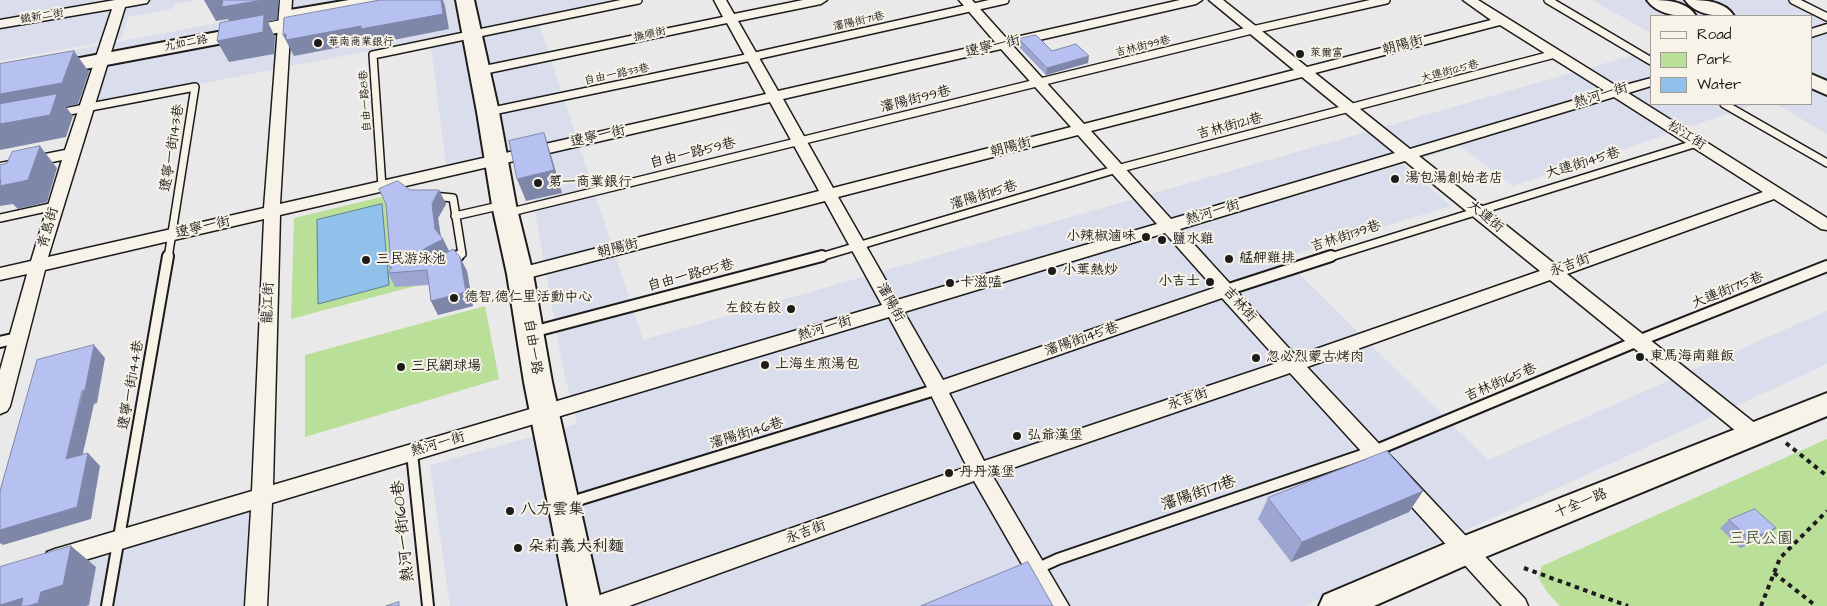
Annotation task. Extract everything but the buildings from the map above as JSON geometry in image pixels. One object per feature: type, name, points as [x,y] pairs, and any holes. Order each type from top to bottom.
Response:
[{"type":"street","name":"鐵新二街","points":[[0,24],[120,2],[143,0]]},
{"type":"street","name":"自由一路","points":[[465,0],[488,112],[505,209],[520,274],[544,413],[585,606]]},
{"type":"street","name":"瀋陽街","points":[[720,0],[938,389],[1031,571],[1058,606]]},
{"type":"street","name":"撫順街","points":[[479,71],[821,0]]},
{"type":"street","name":"遼寧一街","points":[[0,274],[1196,0]]},
{"type":"street","name":"大連街","points":[[1215,0],[1754,434]]},
{"type":"street","name":"松江街","points":[[1469,0],[1827,225]]},
{"type":"street","points":[[1656,0],[1685,15]]},
{"type":"street","points":[[1694,0],[1723,15]]},
{"type":"street","name":"青島街","points":[[0,406],[17,338],[55,206],[84,109],[120,2]]},
{"type":"street","name":"九如二路","points":[[0,79],[286,14],[391,3]]},
{"type":"street","name":"吉林街","points":[[969,4],[1293,365],[1517,606]]},
{"type":"street","name":"龍江街","points":[[256,606],[262,497],[272,212],[286,14]]},
{"type":"street","name":"朝陽街","points":[[520,274],[1501,20]]},
{"type":"street","points":[[1812,33],[1827,28]]},
{"type":"street","name":"九如二路","points":[[0,70],[102,56]]},
{"type":"street","points":[[1812,62],[1827,70]]},
{"type":"street","points":[[1812,81],[1827,89]]},
{"type":"street","name":"熱河一街","points":[[36,565],[1650,82]]},
{"type":"street","points":[[0,168],[72,153]]},
{"type":"street","name":"永吉街","points":[[600,606],[980,471],[1293,365],[1776,193]]},
{"type":"street","name":"瀋陽街145巷","points":[[938,389],[1226,290]]},
{"type":"street","name":"十全一路","points":[[1336,606],[1466,550],[1827,404]]},
{"type":"lane","points":[[472,34],[638,0]]},
{"type":"lane","name":"瀋陽街71巷","points":[[751,57],[969,4],[1005,0]]},
{"type":"lane","name":"吉林街99巷","points":[[1040,83],[1252,30],[1386,0]]},
{"type":"lane","points":[[1548,0],[1650,60]]},
{"type":"lane","points":[[1793,0],[1827,17]]},
{"type":"lane","name":"自由一路8巷","points":[[382,187],[372,55],[472,34]]},
{"type":"lane","name":"大連街125巷","points":[[1350,108],[1555,54]]},
{"type":"lane","name":"自由一路33巷","points":[[488,112],[751,57]]},
{"type":"lane","name":"瀋陽街99巷","points":[[798,141],[1040,83]]},
{"type":"lane","name":"遼寧一街143巷","points":[[84,109],[195,88],[172,235]]},
{"type":"lane","points":[[1726,105],[1827,164]]},
{"type":"lane","name":"吉林街121巷","points":[[1117,170],[1350,108]]},
{"type":"lane","points":[[47,116],[84,109]]},
{"type":"lane","name":"自由一路59巷","points":[[455,216],[505,209],[798,141]]},
{"type":"lane","name":"大連街145巷","points":[[1476,210],[1697,143]]},
{"type":"lane","name":"瀋陽街115巷","points":[[858,247],[1117,170]]},
{"type":"lane","points":[[426,196],[452,198],[462,254],[442,265]]},
{"type":"lane","points":[[0,218],[55,206]]},
{"type":"lane","name":"吉林街139巷","points":[[1226,290],[1476,210]]},
{"type":"lane","name":"遼寧一街144巷","points":[[107,606],[172,235]]},
{"type":"lane","name":"自由一路85巷","points":[[530,332],[858,247]]},
{"type":"lane","name":"大連街175巷","points":[[1638,341],[1827,266]]},
{"type":"lane","points":[[0,342],[17,338]]},
{"type":"lane","name":"吉林街165巷","points":[[1374,451],[1638,341]]},
{"type":"lane","name":"瀋陽街146巷","points":[[563,505],[938,389]]},
{"type":"lane","name":"瀋陽街171巷","points":[[1031,571],[1067,556],[1374,451]]},
{"type":"lane","name":"熱河一街160巷","points":[[412,453],[428,606]]},
{"type":"path","points":[[1786,443],[1827,476]]},
{"type":"path","points":[[1761,606],[1780,558],[1827,511]]},
{"type":"path","points":[[1524,568],[1628,606]]},
{"type":"path","points":[[1774,573],[1816,606]]},
{"type":"shaded area","points":[[0,0],[195,0],[176,4],[171,9],[128,17],[121,39],[0,61]]},
{"type":"shaded area","points":[[221,0],[621,0],[537,17],[643,340],[1650,50],[1650,105],[1754,105],[1513,186],[1460,146],[1403,164],[1451,206],[1283,258],[1488,460],[1827,311],[1827,364],[1305,606],[450,606],[430,465],[577,424],[562,363],[524,149],[446,167],[430,39],[0,123],[0,64],[223,22]]},
{"type":"shaded area","points":[[1592,0],[1789,0],[1827,19],[1827,134],[1778,105],[1812,105],[1812,15],[1650,15],[1650,32]]},
{"type":"shaded area","points":[[252,510],[249,606],[0,606],[0,586]]},
{"type":"green space","name":"三民游泳池","points":[[402,192],[446,204],[438,218],[442,243],[419,285],[291,319],[294,218]]},
{"type":"green space","name":"三民網球場","points":[[485,306],[499,379],[305,437],[305,355]]},
{"type":"green space","name":"三民公園","points":[[1827,439],[1827,606],[1560,606],[1547,592],[1538,577],[1542,566]]},
{"type":"water","points":[[382,204],[389,285],[318,304],[317,220]]},
{"type":"place","name":"華南商業銀行","points":[[318,43]]},
{"type":"place","name":"萊爾富","points":[[1300,54]]},
{"type":"place","name":"湯包湯創始老店","points":[[1395,179]]},
{"type":"place","name":"第一商業銀行","points":[[538,183]]},
{"type":"place","name":"小辣椒滷味","points":[[1146,237]]},
{"type":"place","name":"鹽水雞","points":[[1162,240]]},
{"type":"place","name":"艋舺雞排","points":[[1229,259]]},
{"type":"place","name":"三民游泳池","points":[[366,260]]},
{"type":"place","name":"小葉熱炒","points":[[1052,271]]},
{"type":"place","name":"小吉士","points":[[1210,282]]},
{"type":"place","name":"卡滋嗑","points":[[950,283]]},
{"type":"place","name":"德智,德仁里活動中心","points":[[454,298]]},
{"type":"place","name":"左餃右餃","points":[[791,309]]},
{"type":"place","name":"東馬海南雞飯","points":[[1640,357]]},
{"type":"place","name":"忽必烈蒙古烤肉","points":[[1256,358]]},
{"type":"place","name":"上海生煎湯包","points":[[765,365]]},
{"type":"place","name":"三民網球場","points":[[401,367]]},
{"type":"place","name":"弘爺漢堡","points":[[1017,436]]},
{"type":"place","name":"丹丹漢堡","points":[[949,473]]},
{"type":"place","name":"八方雲集","points":[[510,511]]},
{"type":"place","name":"朵莉義大利麵","points":[[518,548]]}]
